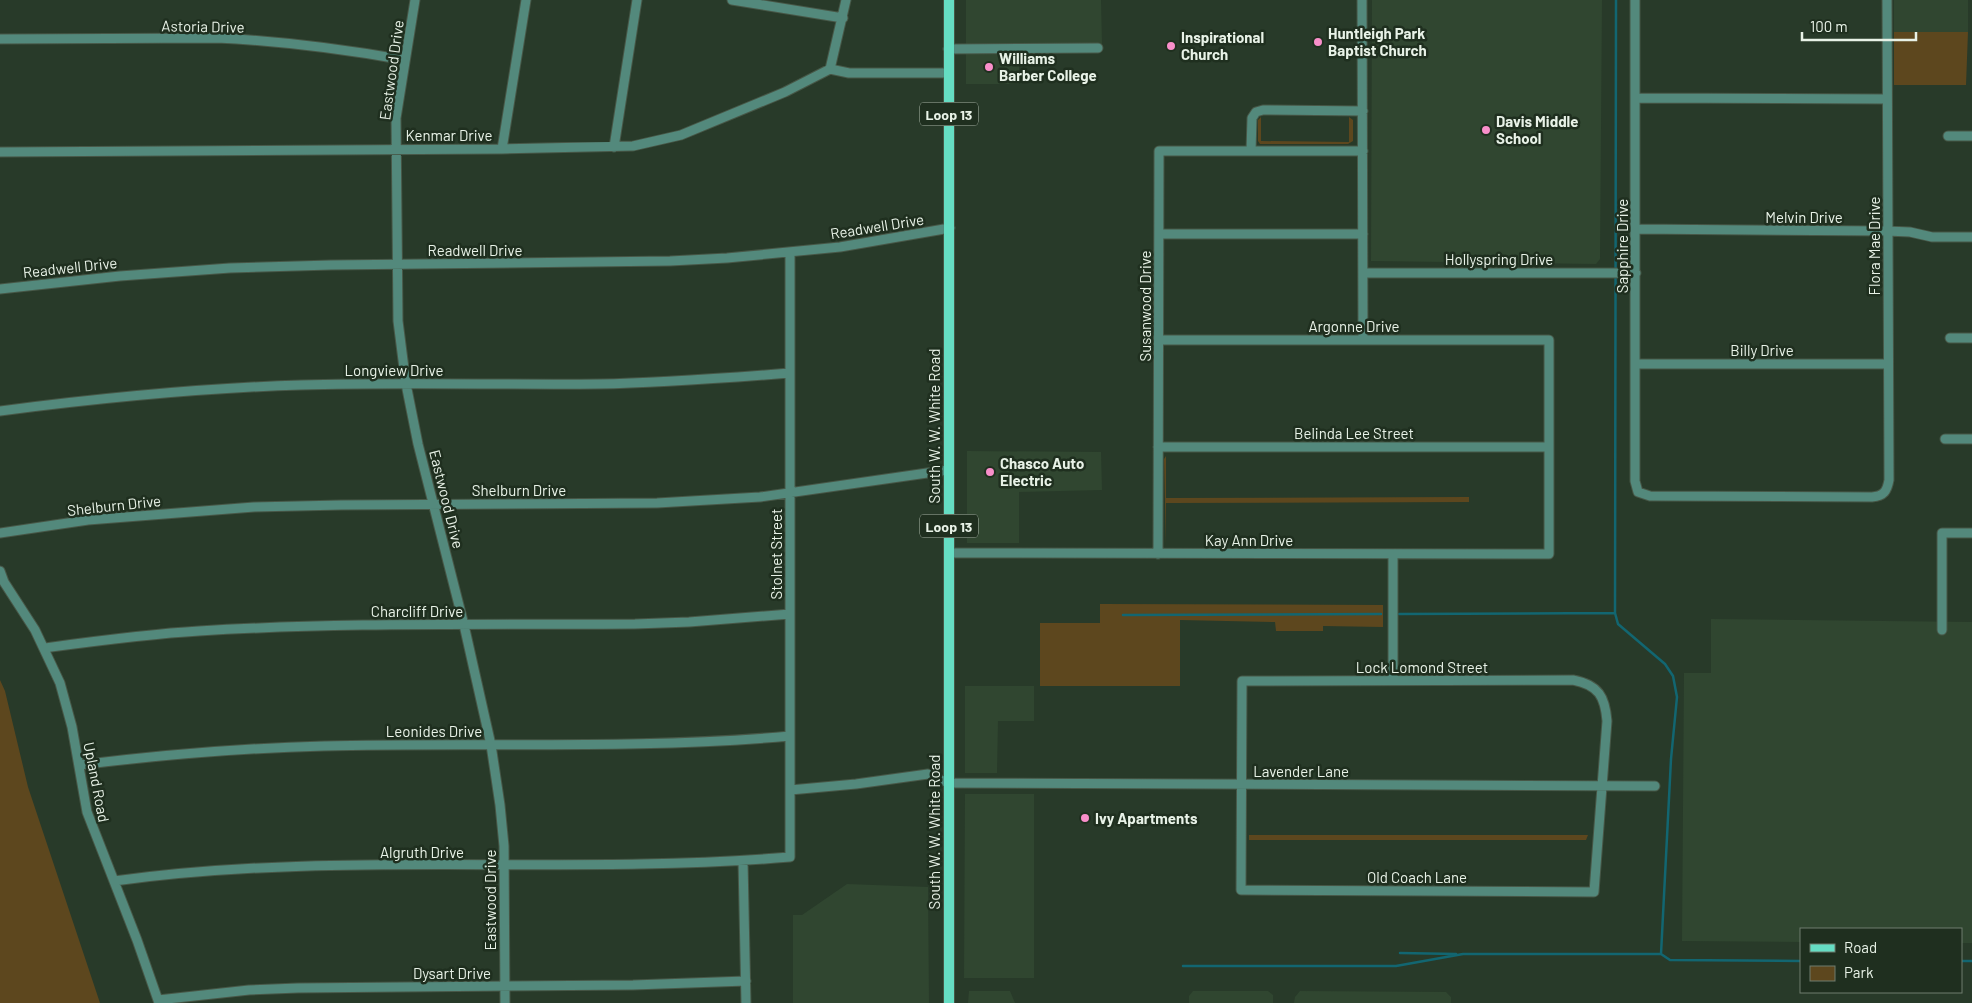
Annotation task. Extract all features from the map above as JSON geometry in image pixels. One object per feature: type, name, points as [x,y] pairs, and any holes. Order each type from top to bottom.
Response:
[{"type":"main road","name":"South W. W. White Road","points":[[949,0],[949,1003]]},
{"type":"street","name":"Eastwood Drive","points":[[415,0],[397,107],[396,264],[398,321],[406,384],[491,745],[500,804],[504,866],[505,1003]]},
{"type":"street","points":[[502,149],[526,0]]},
{"type":"street","points":[[614,147],[637,0]]},
{"type":"street","points":[[732,0],[843,18]]},
{"type":"street","points":[[846,0],[830,69],[849,73],[948,73]]},
{"type":"street","points":[[1362,0],[1362,340]]},
{"type":"street","name":"Sapphire Drive","points":[[1635,0],[1635,482],[1638,492],[1650,496],[1872,497],[1884,494],[1887,491]]},
{"type":"street","name":"Flora Mae Drive","points":[[1887,0],[1889,480],[1887,491]]},
{"type":"street","name":"Astoria Drive","points":[[0,40],[217,38],[361,52],[405,60]]},
{"type":"street","points":[[948,49],[1098,48]]},
{"type":"street","name":"Kenmar Drive","points":[[0,152],[614,147],[652,143],[681,135],[785,92],[830,69]]},
{"type":"street","points":[[1635,98],[1887,99]]},
{"type":"street","points":[[1252,151],[1252,118],[1256,112],[1262,110],[1363,111]]},
{"type":"street","points":[[1948,136],[1972,136]]},
{"type":"street","name":"Susanwood Drive","points":[[1158,554],[1159,150],[1363,151]]},
{"type":"street","name":"Readwell Drive","points":[[0,289],[120,276],[230,268],[396,264],[670,262],[880,242],[950,228]]},
{"type":"street","name":"Melvin Drive","points":[[1636,229],[1910,232],[1932,237],[1972,237]]},
{"type":"street","points":[[1159,234],[1363,234]]},
{"type":"street","name":"Stolnet Street","points":[[790,252],[790,857]]},
{"type":"street","name":"Hollyspring Drive","points":[[1363,273],[1636,273]]},
{"type":"street","points":[[1950,338],[1972,338]]},
{"type":"street","name":"Argonne Drive","points":[[1159,340],[1549,340],[1549,447]]},
{"type":"street","name":"Billy Drive","points":[[1636,364],[1888,364]]},
{"type":"street","name":"Longview Drive","points":[[0,411],[85,400],[213,389],[300,385],[599,384],[666,382],[790,373]]},
{"type":"street","points":[[1945,439],[1972,439]]},
{"type":"street","name":"Belinda Lee Street","points":[[1158,446],[1549,447]]},
{"type":"street","name":"Kay Ann Drive","points":[[949,553],[1549,554],[1549,447]]},
{"type":"street","name":"Shelburn Drive","points":[[0,533],[88,520],[189,512],[331,505],[657,503],[741,498],[790,493],[948,470]]},
{"type":"street","points":[[1942,630],[1942,533],[1972,533]]},
{"type":"street","points":[[1392,680],[1393,554]]},
{"type":"street","name":"Upland Road","points":[[0,571],[4,582],[44,648],[65,698],[87,812],[158,1001]]},
{"type":"street","name":"Charcliff Drive","points":[[44,648],[198,631],[305,626],[689,622],[790,614]]},
{"type":"street","name":"Lock Lomond Street","points":[[1242,784],[1242,681],[1573,680],[1582,681],[1598,692],[1604,699],[1607,721],[1601,786]]},
{"type":"street","name":"Leonides Drive","points":[[79,764],[149,756],[245,749],[325,746],[694,743],[790,736]]},
{"type":"street","points":[[790,790],[856,784],[928,774],[948,783]]},
{"type":"street","name":"Lavender Lane","points":[[948,783],[1655,786]]},
{"type":"street","name":"Old Coach Lane","points":[[1242,784],[1241,890],[1594,892],[1601,786]]},
{"type":"street","name":"Algruth Drive","points":[[114,881],[218,871],[294,868],[743,861],[790,857]]},
{"type":"street","points":[[743,861],[746,1003]]},
{"type":"street","name":"Dysart Drive","points":[[158,1001],[231,992],[298,988],[685,984],[746,981]]},
{"type":"shaded area","points":[[966,0],[1101,0],[1102,44],[966,44]]},
{"type":"shaded area","name":"Davis Middle School","points":[[1372,0],[1602,0],[1600,259],[1596,264],[1371,261]]},
{"type":"shaded area","points":[[1894,0],[1968,0],[1968,32],[1894,32]]},
{"type":"shaded area","points":[[966,53],[1019,53],[1019,84],[966,84]]},
{"type":"shaded area","points":[[967,451],[1101,452],[1102,490],[1019,492],[1019,543],[967,543]]},
{"type":"shaded area","points":[[1711,619],[1972,622],[1972,943],[1962,943],[1962,928],[1800,928],[1800,942],[1682,941],[1684,673],[1711,673]]},
{"type":"shaded area","points":[[965,686],[1034,686],[1034,721],[998,721],[997,773],[965,773]]},
{"type":"shaded area","points":[[965,794],[1034,794],[1034,978],[964,978]]},
{"type":"shaded area","points":[[847,884],[928,887],[929,1003],[793,1003],[793,915],[802,915]]},
{"type":"shaded area","points":[[969,991],[1010,991],[1015,1003],[968,1003]]},
{"type":"shaded area","points":[[1193,991],[1268,991],[1273,995],[1273,1003],[1189,1003],[1189,996]]},
{"type":"shaded area","points":[[1300,991],[1446,992],[1451,997],[1451,1003],[1294,1003],[1295,997]]},
{"type":"green space","points":[[1894,32],[1968,32],[1966,85],[1894,85]]},
{"type":"green space","points":[[1261,117],[1261,141],[1349,142],[1349,117],[1353,120],[1353,141],[1348,144],[1260,144],[1258,141],[1258,120]]},
{"type":"green space","points":[[1166,456],[1166,498],[1469,497],[1469,502],[1166,503],[1166,545],[1164,459]]},
{"type":"green space","points":[[1100,604],[1383,605],[1383,627],[1323,626],[1323,631],[1276,631],[1275,622],[1180,620],[1180,686],[1040,686],[1040,623],[1100,623]]},
{"type":"green space","points":[[0,680],[5,691],[28,787],[100,1003],[0,1003]]},
{"type":"green space","points":[[1249,835],[1588,835],[1586,840],[1249,840]]},
{"type":"waterway","points":[[1616,0],[1615,613],[1618,624],[1665,664],[1673,676],[1677,697],[1671,759],[1661,954],[1670,960],[1800,961]]},
{"type":"waterway","points":[[1399,614],[1615,613]]},
{"type":"waterway","points":[[1123,615],[1381,614]]},
{"type":"waterway","points":[[1400,953],[1456,954]]},
{"type":"waterway","points":[[1183,966],[1396,966],[1463,954],[1661,954]]},
{"type":"waterway","points":[[1962,961],[1972,961]]},
{"type":"place","name":"Huntleigh Park Baptist Church","points":[[1318,42]]},
{"type":"place","name":"Inspirational Church","points":[[1171,46]]},
{"type":"place","name":"Williams Barber College","points":[[989,67]]},
{"type":"place","name":"Davis Middle School","points":[[1486,130]]},
{"type":"place","name":"Chasco Auto Electric","points":[[990,472]]},
{"type":"place","name":"Ivy Apartments","points":[[1085,818]]}]
